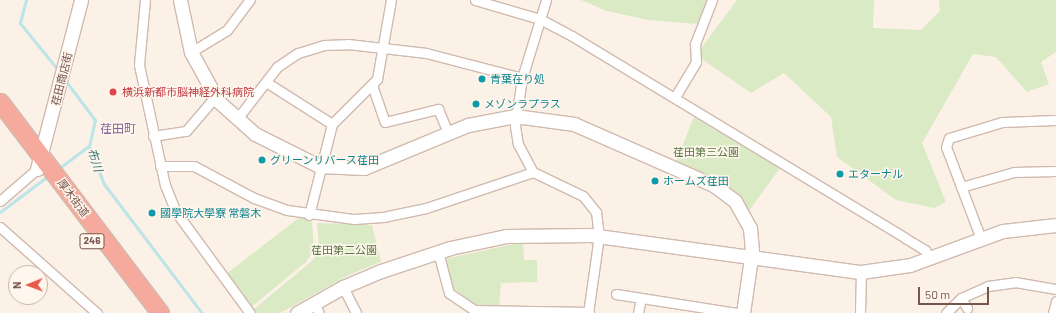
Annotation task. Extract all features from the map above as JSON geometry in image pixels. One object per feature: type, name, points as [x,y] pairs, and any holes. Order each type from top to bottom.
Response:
[{"type":"highway","name":"厚木街道","points":[[0,102],[40,163],[146,313]]},
{"type":"highway","name":"厚木街道","points":[[0,120],[40,163],[160,313]]},
{"type":"street","name":"荏田商店街","points":[[40,163],[81,0]]},
{"type":"street","points":[[145,0],[140,65],[160,166],[176,212],[250,313]]},
{"type":"street","points":[[180,0],[191,52],[215,97],[237,120],[279,148],[319,166],[364,168],[448,133],[483,121],[515,116],[574,124],[715,186],[735,201],[748,220],[751,258],[743,313]]},
{"type":"street","points":[[191,52],[227,30],[250,0]]},
{"type":"street","points":[[308,215],[319,166],[332,124],[372,85],[384,48],[391,0]]},
{"type":"street","points":[[475,0],[540,19],[676,97],[925,250],[930,258]]},
{"type":"street","points":[[438,252],[449,293],[474,310],[588,312],[599,236],[598,220],[591,203],[574,190],[533,172],[518,144],[515,116],[522,78],[546,0]]},
{"type":"street","points":[[676,97],[696,62],[695,44],[712,0]]},
{"type":"street","points":[[237,120],[277,68],[298,53],[324,45],[384,48],[426,53],[522,78]]},
{"type":"street","points":[[266,82],[332,124]]},
{"type":"street","points":[[372,85],[385,122],[438,109],[448,133]]},
{"type":"street","points":[[153,136],[186,131],[215,97]]},
{"type":"street","points":[[981,239],[946,147],[949,138],[1002,122],[1056,120]]},
{"type":"street","points":[[0,201],[40,163]]},
{"type":"street","points":[[160,166],[194,166],[254,198],[308,215],[383,217],[426,208],[533,172]]},
{"type":"street","points":[[961,187],[1014,172],[1056,171]]},
{"type":"street","points":[[297,313],[317,308],[343,287],[438,252],[527,234],[599,236],[861,272],[886,271],[1025,226],[1056,225]]},
{"type":"street","points":[[0,227],[97,313]]},
{"type":"street","points":[[860,313],[861,272]]},
{"type":"street","points":[[946,313],[961,298],[988,286],[1015,282],[1056,289]]},
{"type":"street","points":[[343,287],[352,312]]},
{"type":"street","points":[[616,294],[695,310],[737,313]]},
{"type":"street","points":[[638,313],[641,298]]},
{"type":"street","points":[[961,298],[967,308]]},
{"type":"street","points":[[1053,313],[1056,300]]},
{"type":"green space","points":[[581,0],[709,0],[698,24],[648,20],[607,11]]},
{"type":"green space","points":[[737,0],[874,0],[873,28],[921,30],[940,11],[939,0],[1056,0],[1056,52],[1041,62],[1049,84],[1027,92],[996,57],[973,54],[922,143],[946,202],[934,208],[896,200],[837,157],[831,117],[784,73],[751,93],[696,55]]},
{"type":"green space","name":"荏田第三公園","points":[[694,117],[780,168],[748,212],[675,164]]},
{"type":"green space","points":[[300,217],[312,222],[314,250],[306,262],[250,308],[225,275]]},
{"type":"green space","name":"荏田第二公園","points":[[317,223],[372,225],[381,262],[349,275],[280,313],[255,313],[253,310],[313,260],[319,250]]},
{"type":"green space","points":[[523,242],[524,260],[537,260],[537,282],[501,283],[499,306],[475,305],[451,286],[445,259]]},
{"type":"waterway","name":"布川","points":[[26,0],[20,23],[58,70]]},
{"type":"waterway","name":"布川","points":[[65,80],[95,120],[89,146],[104,184],[202,313]]},
{"type":"waterway","points":[[58,169],[89,146]]},
{"type":"waterway","points":[[0,212],[48,176]]},
{"type":"place","name":"青葉在り処","points":[[482,79]]},
{"type":"place","name":"横浜新都市脳神経外科病院","points":[[113,92]]},
{"type":"place","name":"メゾンラプラス","points":[[476,104]]},
{"type":"place","name":"グリーンリバース荏田","points":[[262,160]]},
{"type":"place","name":"エターナル","points":[[840,174]]},
{"type":"place","name":"ホームズ荏田","points":[[655,181]]},
{"type":"place","name":"國學院大學寮 常磐木","points":[[152,213]]},
{"type":"district","name":"荏田町","points":[[118,129]]}]
